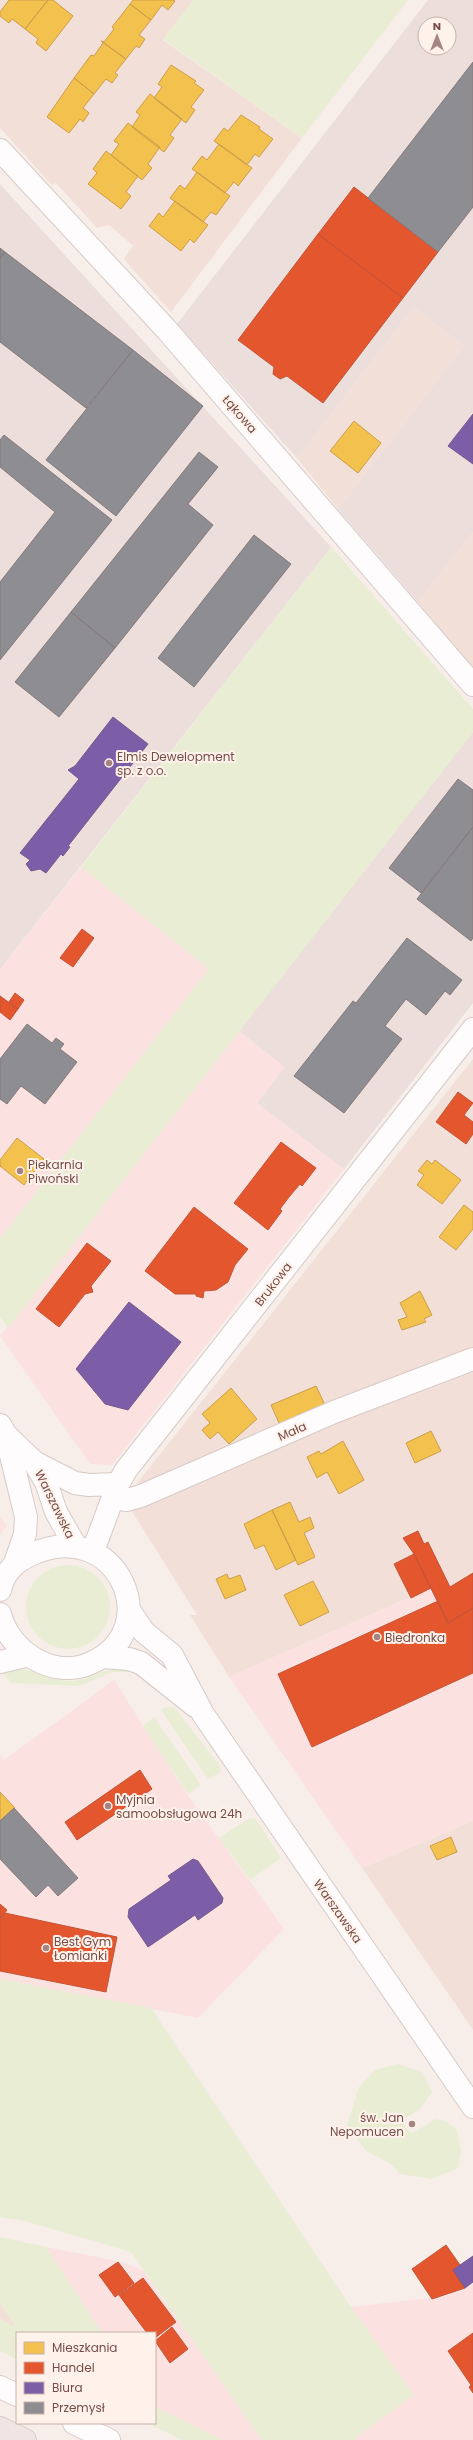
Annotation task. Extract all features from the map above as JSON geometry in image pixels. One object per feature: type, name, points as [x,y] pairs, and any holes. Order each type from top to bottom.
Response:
[{"type":"highway","points":[[0,2428],[25,2440]]},
{"type":"street","name":"Łąkowa","points":[[0,150],[166,329],[473,685]]},
{"type":"street","name":"Brukowa","points":[[84,1549],[130,1464],[473,1029]]},
{"type":"street","name":"Mała","points":[[115,1491],[127,1500],[142,1496],[334,1412],[473,1359]]},
{"type":"street","name":"Warszawska","points":[[3,1430],[34,1462],[46,1482],[56,1512],[84,1549]]},
{"type":"street","name":"Warszawska","points":[[0,1590],[2,1582],[15,1563],[26,1534],[26,1517],[3,1430]]},
{"type":"street","name":"Warszawska","points":[[34,1462],[75,1483],[115,1491]]},
{"type":"street","points":[[0,1614],[3,1626],[11,1637],[29,1655],[51,1666],[68,1669],[84,1666],[104,1657],[114,1649],[125,1630],[129,1610],[126,1591],[113,1566],[84,1549],[62,1546],[39,1551],[15,1563]]},
{"type":"street","name":"Warszawska","points":[[129,1610],[144,1632],[172,1655],[203,1714],[473,2107]]},
{"type":"street","points":[[0,1662],[29,1655]]},
{"type":"street","name":"Warszawska","points":[[104,1657],[129,1659],[142,1663],[203,1714]]},
{"type":"street","points":[[0,2387],[16,2395]]},
{"type":"street","points":[[76,2424],[109,2440]]},
{"type":"shaded area","points":[[0,0],[193,0],[163,40],[302,138],[171,312],[124,259],[133,246],[109,225],[97,228],[55,182],[52,185],[0,128]]},
{"type":"shaded area","points":[[428,0],[473,0],[473,532],[418,602],[338,509],[464,346],[414,307],[297,458],[177,324]]},
{"type":"shaded area","points":[[0,184],[331,547],[0,969]]},
{"type":"shaded area","points":[[414,307],[464,346],[338,509],[297,458]]},
{"type":"shaded area","points":[[473,532],[473,669],[418,602]]},
{"type":"shaded area","points":[[473,732],[473,1003],[344,1169],[257,1103],[285,1067],[239,1031]]},
{"type":"shaded area","points":[[81,867],[209,969],[0,1239],[0,969]]},
{"type":"shaded area","points":[[239,1031],[286,1067],[257,1103],[344,1169],[112,1465],[90,1464],[0,1336]]},
{"type":"shaded area","points":[[473,1059],[473,1350],[137,1492],[134,1487]]},
{"type":"shaded area","points":[[473,1367],[473,1608],[431,1588],[229,1677],[190,1615],[197,1615],[131,1510],[353,1413]]},
{"type":"shaded area","points":[[0,1516],[7,1526],[0,1534]]},
{"type":"shaded area","points":[[431,1588],[473,1608],[473,1821],[362,1868],[229,1677]]},
{"type":"shaded area","points":[[114,1680],[187,1794],[284,1929],[198,2018],[0,1979],[0,1754],[4,1760]]},
{"type":"shaded area","points":[[473,1821],[473,2030],[362,1868]]},
{"type":"shaded area","points":[[46,2247],[118,2261],[143,2270],[262,2440],[222,2440],[156,2407],[156,2332],[101,2332]]},
{"type":"shaded area","points":[[473,2284],[473,2440],[357,2440],[351,2307],[446,2296]]},
{"type":"shaded area","points":[[0,2303],[17,2328],[0,2319]]},
{"type":"green space","points":[[193,0],[408,0],[302,138],[163,39]]},
{"type":"green space","points":[[331,547],[473,709],[473,732],[8,1328],[0,1317],[0,1239],[209,969],[81,867]]},
{"type":"green space","points":[[68,1565],[84,1568],[98,1577],[107,1591],[110,1607],[107,1623],[98,1637],[84,1646],[68,1649],[52,1646],[38,1637],[29,1623],[26,1607],[29,1591],[38,1577],[52,1568]]},
{"type":"green space","points":[[21,1669],[64,1681],[80,1680],[117,1669],[128,1672],[112,1672],[79,1686],[11,1683],[3,1673]]},
{"type":"green space","points":[[166,1707],[175,1708],[220,1766],[221,1772],[208,1779],[161,1710]]},
{"type":"green space","points":[[154,1717],[201,1785],[188,1794],[143,1726]]},
{"type":"green space","points":[[250,1818],[256,1819],[281,1858],[250,1880],[219,1838]]},
{"type":"green space","points":[[0,1979],[151,2008],[351,2307],[414,2395],[356,2437],[357,2440],[262,2440],[131,2252],[25,2221],[0,2217]]},
{"type":"green space","points":[[398,2064],[422,2072],[432,2092],[420,2109],[404,2119],[404,2126],[411,2133],[435,2119],[445,2121],[457,2130],[461,2151],[458,2168],[432,2179],[400,2174],[391,2164],[366,2151],[347,2125],[359,2087],[375,2070]]},
{"type":"green space","points":[[0,2237],[46,2247],[101,2332],[16,2332],[16,2359],[0,2351],[0,2319],[16,2327],[0,2303]]},
{"type":"green space","points":[[156,2407],[222,2440],[182,2440],[149,2424],[156,2424]]},
{"type":"building: Mieszkania","points":[[9,0],[48,0],[25,29],[12,19],[9,23],[0,16],[0,12]]},
{"type":"building: Mieszkania","points":[[48,0],[53,0],[73,16],[46,51],[36,43],[38,39],[25,29]]},
{"type":"building: Mieszkania","points":[[133,0],[175,1],[168,10],[162,5],[151,20],[130,4]]},
{"type":"building: Mieszkania","points":[[130,4],[151,20],[139,35],[145,39],[139,48],[136,46],[126,59],[101,41],[104,42],[114,29],[112,27]]},
{"type":"building: Mieszkania","points":[[101,41],[126,59],[115,73],[118,75],[112,83],[106,79],[94,94],[74,78],[91,55],[94,56],[103,43]]},
{"type":"building: Mieszkania","points":[[171,65],[196,81],[194,83],[204,90],[191,107],[195,110],[186,123],[154,98],[162,87],[158,84]]},
{"type":"building: Mieszkania","points":[[74,78],[94,94],[83,108],[89,113],[83,122],[80,119],[69,133],[47,117]]},
{"type":"building: Mieszkania","points":[[150,94],[182,119],[170,135],[174,138],[164,152],[132,127],[140,115],[136,112]]},
{"type":"building: Mieszkania","points":[[241,115],[260,127],[259,129],[273,139],[259,157],[255,154],[247,165],[214,141],[224,128],[228,131]]},
{"type":"building: Mieszkania","points":[[128,123],[160,147],[148,164],[152,168],[142,180],[111,155],[119,144],[114,141]]},
{"type":"building: Mieszkania","points":[[219,144],[252,168],[238,186],[234,182],[225,193],[192,169],[202,156],[207,160]]},
{"type":"building: Mieszkania","points":[[106,151],[138,176],[126,192],[131,196],[121,209],[88,184],[97,173],[93,169]]},
{"type":"building: Mieszkania","points":[[197,172],[230,196],[216,215],[211,212],[203,222],[170,198],[180,185],[185,189]]},
{"type":"building: Mieszkania","points":[[175,201],[208,225],[194,243],[190,239],[181,251],[149,226],[159,213],[163,217]]},
{"type":"building: Mieszkania","points":[[354,421],[381,443],[358,473],[330,451]]},
{"type":"building: Mieszkania","points":[[17,1138],[44,1159],[24,1185],[0,1166],[0,1160]]},
{"type":"building: Mieszkania","points":[[427,1160],[432,1164],[435,1160],[461,1180],[442,1204],[417,1185],[424,1175],[418,1171]]},
{"type":"building: Mieszkania","points":[[464,1205],[473,1212],[473,1229],[456,1250],[439,1237]]},
{"type":"building: Mieszkania","points":[[420,1291],[432,1315],[424,1319],[426,1322],[402,1330],[398,1320],[407,1317],[400,1303]]},
{"type":"building: Mieszkania","points":[[316,1386],[325,1405],[280,1425],[271,1405]]},
{"type":"building: Mieszkania","points":[[231,1388],[257,1419],[229,1444],[218,1432],[210,1439],[202,1430],[210,1423],[202,1414]]},
{"type":"building: Mieszkania","points":[[431,1431],[441,1451],[415,1463],[406,1443]]},
{"type":"building: Mieszkania","points":[[343,1441],[364,1480],[339,1494],[327,1472],[317,1478],[307,1457],[319,1451],[321,1454]]},
{"type":"building: Mieszkania","points":[[290,1502],[299,1522],[310,1517],[314,1528],[304,1533],[315,1557],[298,1565],[272,1510]]},
{"type":"building: Mieszkania","points":[[272,1510],[296,1560],[276,1570],[264,1545],[255,1549],[244,1524]]},
{"type":"building: Mieszkania","points":[[227,1574],[229,1579],[240,1575],[246,1590],[225,1599],[216,1579]]},
{"type":"building: Mieszkania","points":[[313,1581],[329,1612],[300,1626],[284,1595]]},
{"type":"building: Mieszkania","points":[[0,1792],[15,1808],[0,1821]]},
{"type":"building: Mieszkania","points":[[451,1837],[457,1852],[437,1860],[430,1846]]},
{"type":"building: Handel","points":[[354,187],[438,252],[403,298],[318,234]]},
{"type":"building: Handel","points":[[318,234],[403,298],[323,403],[287,376],[280,379],[273,374],[274,367],[238,340]]},
{"type":"building: Handel","points":[[82,929],[94,938],[73,967],[60,958]]},
{"type":"building: Handel","points":[[15,993],[24,1000],[18,1009],[9,1002]]},
{"type":"building: Handel","points":[[0,996],[18,1009],[10,1020],[0,1012]]},
{"type":"building: Handel","points":[[458,1092],[473,1103],[464,1115],[473,1122],[473,1134],[466,1144],[436,1122]]},
{"type":"building: Handel","points":[[281,1142],[316,1168],[302,1186],[300,1184],[289,1197],[280,1209],[282,1211],[268,1230],[234,1203]]},
{"type":"building: Handel","points":[[194,1207],[248,1249],[235,1265],[228,1282],[216,1290],[204,1291],[203,1298],[196,1296],[196,1294],[175,1294],[145,1271]]},
{"type":"building: Handel","points":[[87,1243],[111,1261],[91,1286],[93,1292],[85,1294],[59,1327],[36,1309]]},
{"type":"building: Handel","points":[[418,1531],[424,1544],[428,1542],[450,1587],[473,1573],[473,1608],[448,1623],[414,1554],[403,1538]]},
{"type":"building: Handel","points":[[414,1554],[431,1588],[411,1598],[394,1564]]},
{"type":"building: Handel","points":[[438,1601],[448,1623],[473,1608],[473,1673],[312,1747],[278,1674]]},
{"type":"building: Handel","name":"Myjnia samoobsługowa 24h","points":[[140,1770],[152,1789],[77,1840],[65,1822]]},
{"type":"building: Handel","points":[[0,1904],[7,1910],[0,1919]]},
{"type":"building: Handel","points":[[5,1913],[117,1937],[106,1992],[0,1971],[0,1919]]},
{"type":"building: Handel","points":[[446,2245],[460,2265],[453,2270],[465,2288],[432,2299],[412,2269]]},
{"type":"building: Handel","points":[[118,2262],[134,2283],[115,2297],[99,2275]]},
{"type":"building: Handel","points":[[143,2278],[176,2322],[156,2337],[156,2332],[146,2332],[119,2295]]},
{"type":"building: Handel","points":[[172,2327],[188,2349],[170,2363],[156,2340]]},
{"type":"building: Handel","points":[[473,2333],[473,2393],[469,2387],[471,2385],[448,2351]]},
{"type":"building: Biura","points":[[473,414],[473,464],[448,446]]},
{"type":"building: Biura","points":[[113,717],[148,744],[68,846],[70,847],[63,856],[61,854],[46,873],[40,869],[31,871],[26,864],[30,860],[20,853],[79,779],[68,770],[75,766]]},
{"type":"building: Biura","points":[[129,1302],[181,1342],[128,1410],[105,1404],[76,1369]]},
{"type":"building: Biura","points":[[193,1859],[198,1861],[223,1898],[222,1903],[198,1920],[195,1915],[148,1947],[128,1917],[129,1909],[171,1880],[168,1876]]},
{"type":"building: Biura","points":[[473,2256],[473,2282],[465,2288],[453,2270]]},
{"type":"building: Przemysł","points":[[473,62],[473,207],[438,252],[368,198]]},
{"type":"building: Przemysł","points":[[0,248],[5,252],[0,258]]},
{"type":"building: Przemysł","points":[[5,252],[133,350],[86,408],[0,342],[0,258]]},
{"type":"building: Przemysł","points":[[133,350],[203,406],[116,516],[46,460]]},
{"type":"building: Przemysł","points":[[4,435],[112,520],[0,660],[0,582],[55,512],[0,467],[0,440]]},
{"type":"building: Przemysł","points":[[199,452],[218,467],[188,504],[213,525],[115,648],[71,612]]},
{"type":"building: Przemysł","points":[[254,535],[291,564],[194,687],[158,658]]},
{"type":"building: Przemysł","points":[[71,612],[115,648],[59,717],[15,682]]},
{"type":"building: Przemysł","points":[[458,779],[473,790],[473,827],[421,893],[389,868]]},
{"type":"building: Przemysł","points":[[473,827],[473,938],[471,941],[417,899]]},
{"type":"building: Przemysł","points":[[407,938],[462,980],[450,995],[445,991],[426,1015],[406,999],[385,1026],[402,1039],[344,1113],[294,1076],[353,1001],[356,1003]]},
{"type":"building: Przemysł","points":[[27,1024],[52,1043],[56,1038],[64,1044],[60,1049],[77,1062],[45,1104],[21,1086],[7,1104],[0,1099],[0,1059]]},
{"type":"building: Przemysł","points":[[14,1808],[78,1878],[58,1896],[48,1885],[36,1897],[0,1859],[0,1821]]},
{"type":"place","name":"Elmis Dewelopment sp. z o.o.","points":[[109,763]]},
{"type":"place","name":"Piekarnia Piwoński","points":[[20,1171]]},
{"type":"place","name":"Biedronka","points":[[377,1637]]},
{"type":"place","name":"Myjnia samoobsługowa 24h","points":[[108,1806]]},
{"type":"place","name":"Best Gym Łomianki","points":[[46,1948]]},
{"type":"place","name":"św. Jan Nepomucen","points":[[412,2124]]}]
